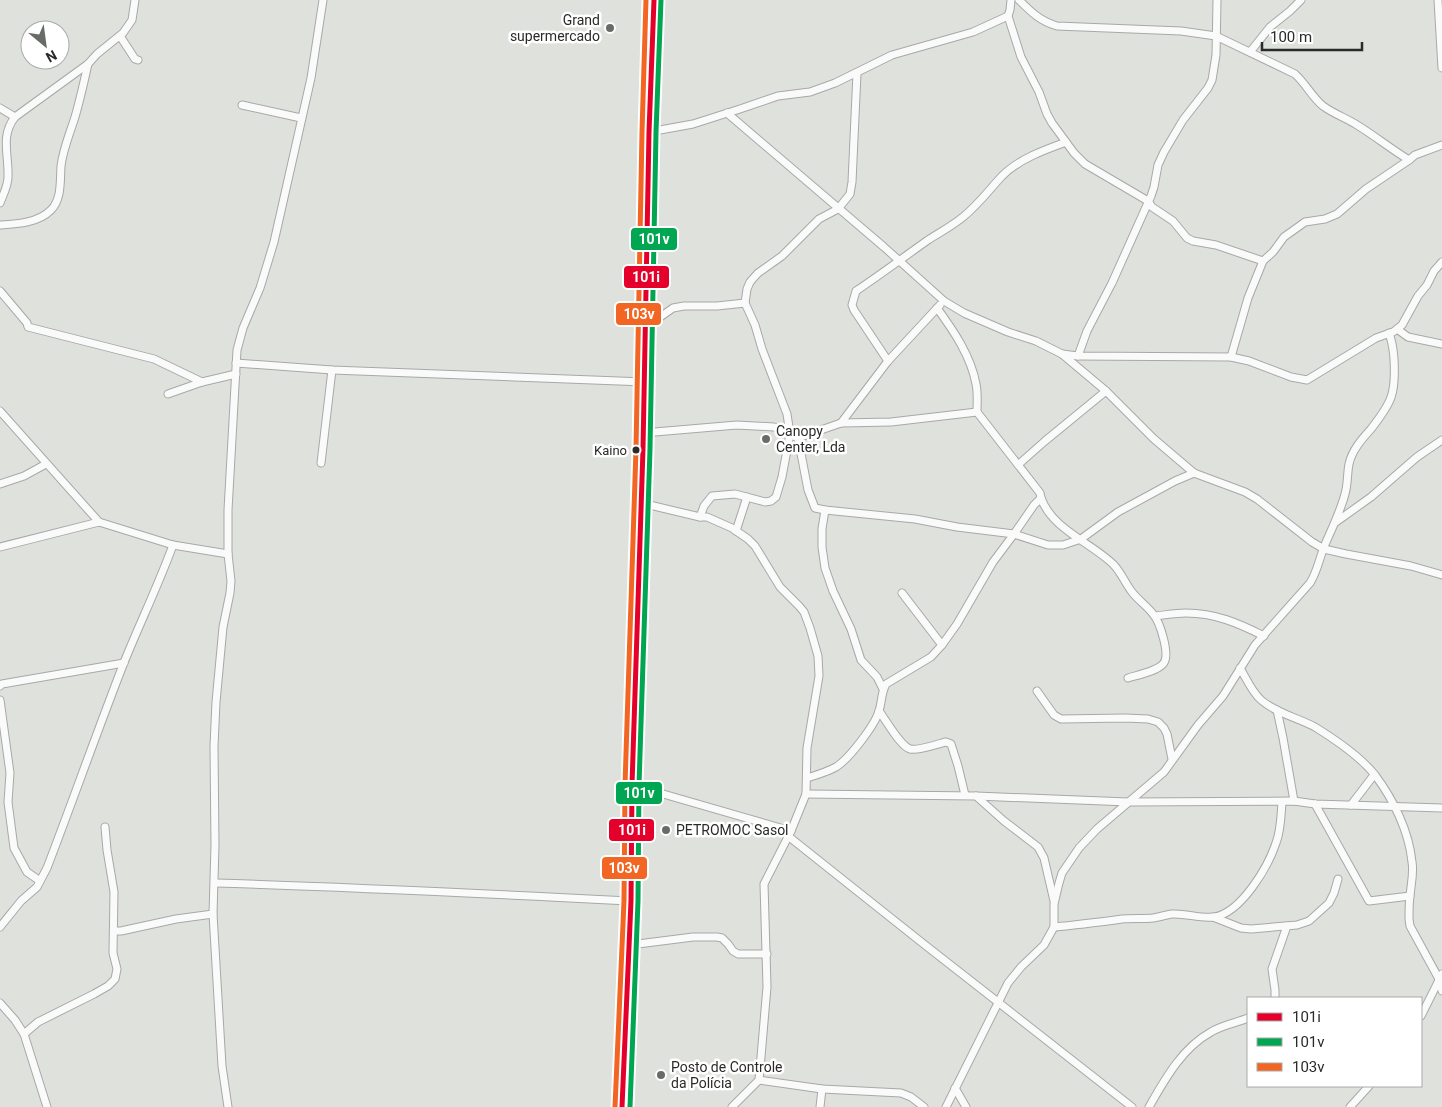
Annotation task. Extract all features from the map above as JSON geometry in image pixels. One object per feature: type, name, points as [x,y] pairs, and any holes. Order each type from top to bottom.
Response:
[{"type":"main road","points":[[622,1107],[630,945],[632,785],[654,0]]},
{"type":"street","points":[[0,203],[8,178],[5,139],[8,124],[88,64],[97,54],[120,36],[132,20],[136,0]]},
{"type":"street","points":[[228,1107],[222,1066],[213,914],[215,883],[214,746],[223,627],[230,594],[228,510],[237,350],[243,328],[269,264],[311,78],[323,0]]},
{"type":"street","points":[[1011,0],[1008,16],[1021,57],[1052,123],[1078,158],[1148,201],[1152,207],[1173,221],[1187,238],[1263,261]]},
{"type":"street","points":[[1019,0],[1037,18],[1056,26],[1181,31],[1216,36],[1295,74],[1304,82],[1314,98],[1323,106],[1358,125],[1409,160]]},
{"type":"street","points":[[1078,356],[1087,331],[1112,283],[1154,187],[1158,165],[1164,152],[1212,80],[1216,55],[1218,0]]},
{"type":"street","points":[[1250,52],[1270,27],[1301,0]]},
{"type":"street","points":[[1438,0],[1442,68]]},
{"type":"street","points":[[649,132],[693,124],[778,96],[810,92],[836,83],[892,55],[973,32],[1008,16]]},
{"type":"street","points":[[120,36],[135,59],[138,60]]},
{"type":"street","points":[[0,225],[19,224],[42,217],[54,206],[59,190],[62,160],[88,64]]},
{"type":"street","points":[[700,517],[704,506],[712,496],[735,494],[765,502],[771,501],[776,497],[782,478],[790,434],[787,414],[762,349],[755,325],[745,303],[747,289],[752,278],[782,256],[819,219],[838,210],[850,194],[852,189],[857,73]]},
{"type":"street","points":[[242,105],[301,118]]},
{"type":"street","points":[[0,108],[15,117]]},
{"type":"street","points":[[727,113],[944,301],[964,313],[1008,332],[1036,341],[1062,354],[1106,391],[1154,439],[1194,472],[1245,492],[1257,499],[1312,542],[1324,549],[1411,566],[1442,575]]},
{"type":"street","points":[[888,360],[854,310],[852,305],[856,292],[970,211],[1002,176],[1012,168],[1026,159],[1066,142]]},
{"type":"street","points":[[1231,357],[1248,298],[1263,261],[1273,252],[1284,237],[1305,222],[1325,219],[1337,214],[1366,189],[1415,155],[1442,145]]},
{"type":"street","points":[[1062,354],[1078,356],[1231,357],[1249,361],[1291,377],[1307,380],[1376,338],[1397,329],[1405,320],[1418,296],[1427,286],[1434,271],[1442,262]]},
{"type":"street","points":[[0,291],[28,327],[154,359],[202,382]]},
{"type":"street","points":[[841,423],[888,360],[944,301]]},
{"type":"street","points":[[646,327],[673,308],[745,303]]},
{"type":"street","points":[[937,308],[949,324],[974,373],[978,395],[977,412],[1019,464],[1040,493],[1048,511],[1057,522],[1113,564],[1133,594],[1159,624],[1167,655],[1165,663],[1160,667],[1128,678]]},
{"type":"street","points":[[1397,329],[1408,337],[1442,344]]},
{"type":"street","points":[[946,1107],[1008,983],[1020,967],[1044,945],[1054,927],[1054,904],[1058,883],[1062,873],[1079,848],[1128,802],[1164,772],[1198,725],[1223,696],[1255,645],[1310,583],[1336,522],[1345,495],[1349,464],[1352,456],[1358,445],[1390,403],[1396,373],[1394,348],[1389,333]]},
{"type":"street","points":[[236,363],[332,370],[644,382]]},
{"type":"street","points":[[321,463],[332,370]]},
{"type":"street","points":[[168,394],[202,382],[236,374]]},
{"type":"street","points":[[1019,464],[1106,391]]},
{"type":"street","points":[[0,411],[99,522]]},
{"type":"street","points":[[643,433],[737,425],[774,427],[798,438],[841,423],[891,422],[977,412]]},
{"type":"street","points":[[798,438],[808,490],[815,508],[915,519],[957,528],[1014,534],[1048,545],[1063,545],[1081,539],[1118,512],[1194,472]]},
{"type":"street","points":[[1336,522],[1371,497],[1417,457],[1442,440]]},
{"type":"street","points":[[0,484],[24,476],[46,464]]},
{"type":"street","points":[[736,531],[747,497]]},
{"type":"street","points":[[807,778],[836,767],[844,761],[863,738],[879,711],[883,689],[886,684],[931,657],[942,645],[958,624],[993,562],[1034,504],[1041,498]]},
{"type":"street","points":[[641,503],[707,517],[748,539],[755,546],[780,587],[804,612],[818,656],[819,676],[806,748],[806,794],[789,834],[764,884],[767,987],[759,1080],[732,1107]]},
{"type":"street","points":[[825,510],[822,529],[825,568],[833,591],[851,629],[861,660],[877,677],[883,689]]},
{"type":"street","points":[[0,547],[99,522],[173,545],[228,554]]},
{"type":"street","points":[[0,927],[36,887],[52,856],[95,736],[173,545]]},
{"type":"street","points":[[902,592],[942,645]]},
{"type":"street","points":[[1154,616],[1186,613],[1217,616],[1240,624],[1264,636]]},
{"type":"street","points":[[0,686],[2,684],[50,675],[124,664]]},
{"type":"street","points":[[1240,668],[1261,701],[1314,726],[1356,756],[1374,775],[1395,807],[1410,845],[1413,863],[1408,919],[1410,926],[1440,976],[1442,992]]},
{"type":"street","points":[[1037,691],[1054,715],[1060,719],[1125,718],[1148,719],[1158,722],[1167,734],[1172,759]]},
{"type":"street","points":[[0,700],[2,728],[10,773],[8,802],[14,848],[27,872],[40,881]]},
{"type":"street","points":[[1277,710],[1294,801]]},
{"type":"street","points":[[879,711],[902,744],[909,748],[916,749],[946,742],[951,744],[964,796]]},
{"type":"street","points":[[1351,805],[1374,775]]},
{"type":"street","points":[[632,785],[789,834],[997,1002],[1132,1107]]},
{"type":"street","points":[[806,794],[976,796],[1128,802],[1294,801],[1315,804],[1442,808]]},
{"type":"street","points":[[976,796],[1042,852],[1054,904]]},
{"type":"street","points":[[1054,927],[1124,919],[1152,918],[1172,914],[1219,916],[1242,900],[1271,856],[1277,841],[1282,802]]},
{"type":"street","points":[[1315,804],[1369,901],[1410,896]]},
{"type":"street","points":[[24,1034],[38,1022],[108,986],[115,979],[117,968],[113,953],[114,884],[106,850],[105,827]]},
{"type":"street","points":[[1212,917],[1241,928],[1251,929],[1296,925],[1309,921],[1329,903],[1338,879]]},
{"type":"street","points":[[215,883],[631,901]]},
{"type":"street","points":[[114,931],[213,914]]},
{"type":"street","points":[[1275,997],[1272,969],[1287,926]]},
{"type":"street","points":[[630,945],[694,937],[716,937],[722,938],[738,954],[766,954]]},
{"type":"street","points":[[1422,1014],[1432,997],[1440,976]]},
{"type":"street","points":[[0,1003],[24,1034],[47,1107]]},
{"type":"street","points":[[1149,1107],[1170,1072],[1183,1055],[1198,1041],[1211,1031],[1247,1018]]},
{"type":"street","points":[[759,1080],[822,1089],[902,1093],[912,1097],[924,1107]]},
{"type":"street","points":[[1350,1107],[1368,1087]]},
{"type":"street","points":[[955,1088],[966,1107]]},
{"type":"street","points":[[820,1107],[822,1089]]},
{"type":"transit line","name":"103v","points":[[615,1107],[624,901],[625,785],[636,449],[646,0]]},
{"type":"transit line","name":"101i","points":[[622,1107],[631,901],[632,785],[643,449],[649,132],[654,0]]},
{"type":"transit line","name":"101v","points":[[630,1107],[638,901],[639,785],[650,449],[656,132],[661,0]]},
{"type":"place","name":"Grand supermercado","points":[[610,28]]},
{"type":"place","name":"Canopy Center, Lda","points":[[766,439]]},
{"type":"place","name":"Kaino","points":[[636,450]]},
{"type":"place","name":"PETROMOC Sasol","points":[[666,830]]},
{"type":"place","name":"Posto de Controle da Polícia","points":[[661,1075]]}]
